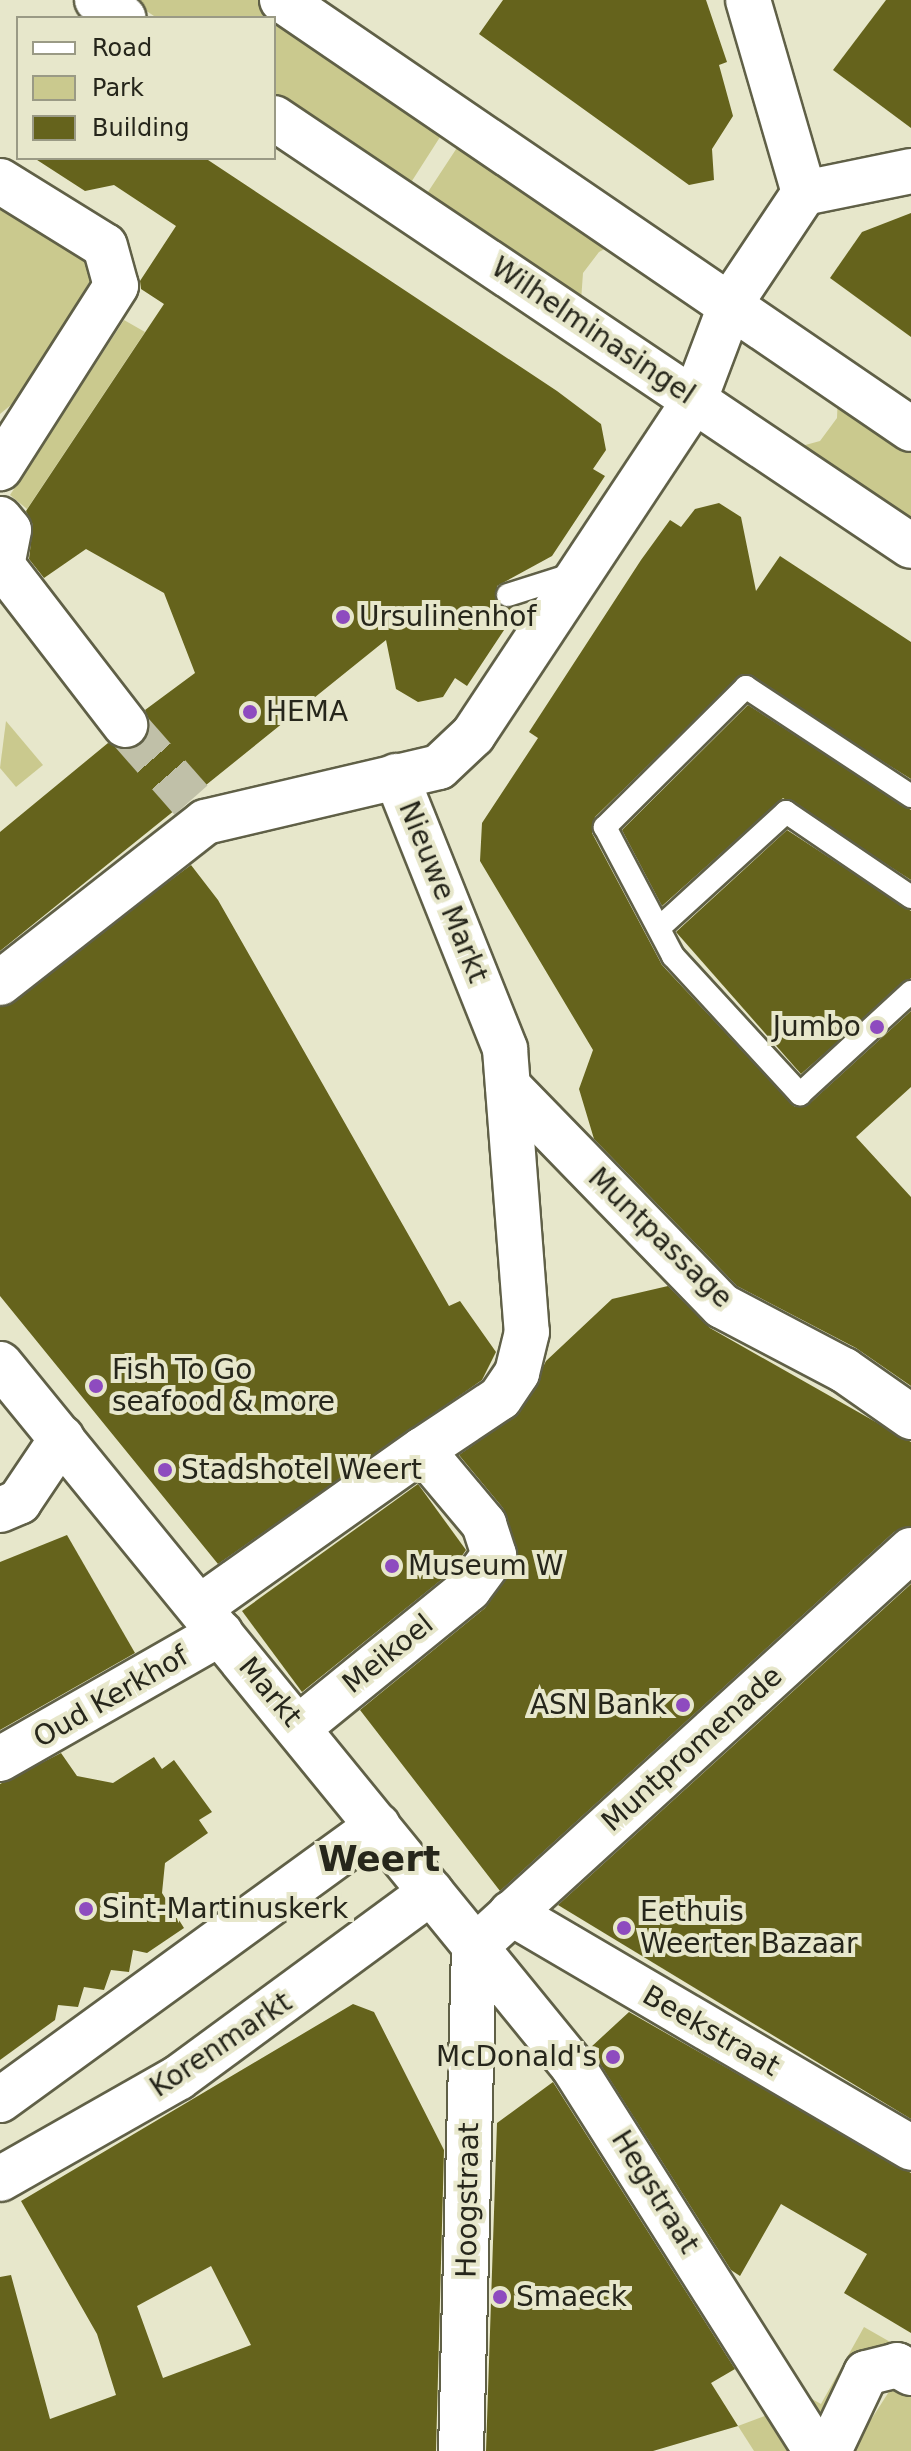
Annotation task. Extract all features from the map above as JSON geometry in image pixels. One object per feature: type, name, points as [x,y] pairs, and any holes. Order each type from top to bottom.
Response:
[{"type":"street","points":[[97,0],[121,16]]},
{"type":"street","points":[[282,0],[732,301],[911,429]]},
{"type":"street","points":[[748,0],[804,193],[911,171]]},
{"type":"street","name":"Wilhelminasingel","points":[[276,119],[911,546]]},
{"type":"street","points":[[0,181],[105,246],[116,286],[0,468]]},
{"type":"street","name":"Nieuwe Markt","points":[[422,1450],[500,1398],[517,1373],[527,1332],[505,1049],[396,776],[439,767],[473,735],[695,399],[732,301],[804,193]]},
{"type":"street","points":[[0,519],[9,530],[1,565],[125,725]]},
{"type":"street","points":[[0,983],[198,811],[396,776]]},
{"type":"street","name":"Muntpassage","points":[[508,1086],[722,1306],[844,1370],[911,1417]]},
{"type":"street","name":"Markt","points":[[0,1364],[299,1727],[474,1948]]},
{"type":"street","points":[[0,1510],[19,1502],[62,1438]]},
{"type":"street","points":[[210,1620],[422,1450]]},
{"type":"street","name":"Meikoel","points":[[299,1727],[469,1589],[494,1555],[484,1524],[422,1450]]},
{"type":"street","name":"Muntpromenade","points":[[474,1948],[911,1550]]},
{"type":"street","name":"Oud Kerkhof","points":[[0,1759],[210,1620]]},
{"type":"street","points":[[0,2100],[378,1825]]},
{"type":"street","name":"Korenmarkt","points":[[0,2179],[178,2078],[431,1892]]},
{"type":"street","name":"Beekstraat","points":[[511,1913],[911,2148]]},
{"type":"street","name":"Hoogstraat","points":[[461,2451],[474,1948]]},
{"type":"street","name":"Hegstraat","points":[[474,1948],[572,2065],[816,2451]]},
{"type":"street","points":[[829,2451],[866,2373],[897,2365],[911,2373]]},
{"type":"lane","points":[[508,595],[583,572]]},
{"type":"lane","points":[[911,796],[746,687],[605,827],[673,956],[800,1094],[911,992]]},
{"type":"lane","points":[[659,928],[786,812],[911,897]]},
{"type":"green space","points":[[130,0],[262,0],[449,123],[410,184],[276,95],[276,16],[154,16]]},
{"type":"green space","points":[[466,134],[621,240],[599,252],[583,273],[581,301],[426,195]]},
{"type":"green space","points":[[0,204],[86,256],[94,274],[23,395],[0,414]]},
{"type":"green space","points":[[124,320],[145,332],[27,509],[10,495]]},
{"type":"green space","points":[[838,393],[911,445],[911,524],[798,447],[820,441],[837,418]]},
{"type":"green space","points":[[6,721],[43,765],[16,787],[0,768]]},
{"type":"green space","points":[[864,2327],[899,2347],[819,2427],[794,2389],[821,2404]]},
{"type":"green space","points":[[890,2390],[911,2397],[911,2451],[851,2451]]},
{"type":"green space","points":[[781,2410],[806,2451],[754,2451],[738,2426]]},
{"type":"building","points":[[503,0],[706,0],[727,62],[719,65],[733,116],[712,149],[714,180],[689,185],[479,34]]},
{"type":"building","points":[[886,0],[911,0],[911,128],[833,70]]},
{"type":"building","name":"Ursulinenhof","points":[[37,160],[208,160],[557,391],[601,424],[606,450],[593,469],[605,476],[552,556],[497,586],[499,606],[520,606],[467,686],[455,678],[443,697],[418,702],[396,689],[386,640],[0,951],[0,832],[108,743],[128,750],[141,744],[150,722],[145,710],[195,673],[164,593],[86,549],[44,578],[29,559],[33,525],[26,511],[164,304],[141,289],[140,281],[176,226],[114,185],[85,191]]},
{"type":"building","points":[[911,213],[911,337],[830,278],[862,232]]},
{"type":"building","points":[[719,503],[741,517],[756,591],[780,556],[911,642],[911,779],[742,674],[595,817],[592,833],[662,965],[795,1107],[809,1104],[911,1011],[911,1087],[856,1137],[911,1197],[911,1386],[856,1348],[737,1286],[594,1139],[579,1089],[593,1050],[480,861],[482,823],[538,738],[529,732],[641,560],[670,520],[681,527],[695,509]]},
{"type":"building","points":[[748,705],[911,810],[911,880],[783,798],[662,906],[622,830]]},
{"type":"building","points":[[787,830],[911,911],[911,978],[801,1074],[676,932]]},
{"type":"building","points":[[191,865],[218,900],[449,1306],[460,1301],[496,1352],[482,1380],[218,1564],[0,1296],[0,1007]]},
{"type":"building","points":[[668,1286],[710,1328],[911,1442],[911,1526],[894,1532],[500,1891],[360,1710],[485,1608],[518,1560],[503,1508],[459,1455],[520,1412],[546,1361],[612,1299]]},
{"type":"building","points":[[418,1484],[466,1550],[451,1572],[302,1692],[242,1611]]},
{"type":"building","points":[[67,1535],[135,1653],[0,1730],[0,1562]]},
{"type":"building","points":[[911,1584],[911,2119],[558,1905]]},
{"type":"building","name":"Sint-Martinuskerk","points":[[61,1753],[77,1776],[113,1783],[154,1757],[162,1769],[174,1760],[212,1812],[199,1820],[208,1833],[165,1863],[162,1893],[184,1928],[147,1953],[133,1950],[129,1972],[111,1970],[104,1990],[84,1987],[78,2007],[58,2005],[55,2020],[0,2060],[0,1784]]},
{"type":"building","points":[[353,2004],[374,2012],[444,2150],[436,2451],[0,2451],[0,2277],[11,2275],[50,2419],[116,2395],[97,2334],[21,2201]],"holes":[[[211,2266],[251,2345],[163,2378],[137,2306]]]},
{"type":"building","points":[[629,2012],[911,2173],[911,2333],[844,2293],[867,2254],[781,2204],[740,2276],[731,2270],[590,2048]]},
{"type":"building","points":[[553,2082],[735,2369],[711,2383],[738,2426],[653,2451],[486,2451],[497,2123]]},
{"type":"tunnel","points":[[125,725],[191,800]]},
{"type":"place","name":"Ursulinenhof","points":[[343,617]]},
{"type":"place","name":"HEMA","points":[[250,712]]},
{"type":"place","name":"Jumbo","points":[[877,1027]]},
{"type":"place","name":"Fish To Go seafood & more","points":[[96,1386]]},
{"type":"place","name":"Stadshotel Weert","points":[[165,1470]]},
{"type":"place","name":"Museum W","points":[[392,1566]]},
{"type":"place","name":"ASN Bank","points":[[683,1705]]},
{"type":"place","name":"Sint-Martinuskerk","points":[[86,1909]]},
{"type":"place","name":"Eethuis Weerter Bazaar","points":[[624,1928]]},
{"type":"place","name":"McDonald's","points":[[613,2057]]},
{"type":"place","name":"Smaeck","points":[[500,2297]]},
{"type":"district","name":"Weert","points":[[379,1859]]}]
